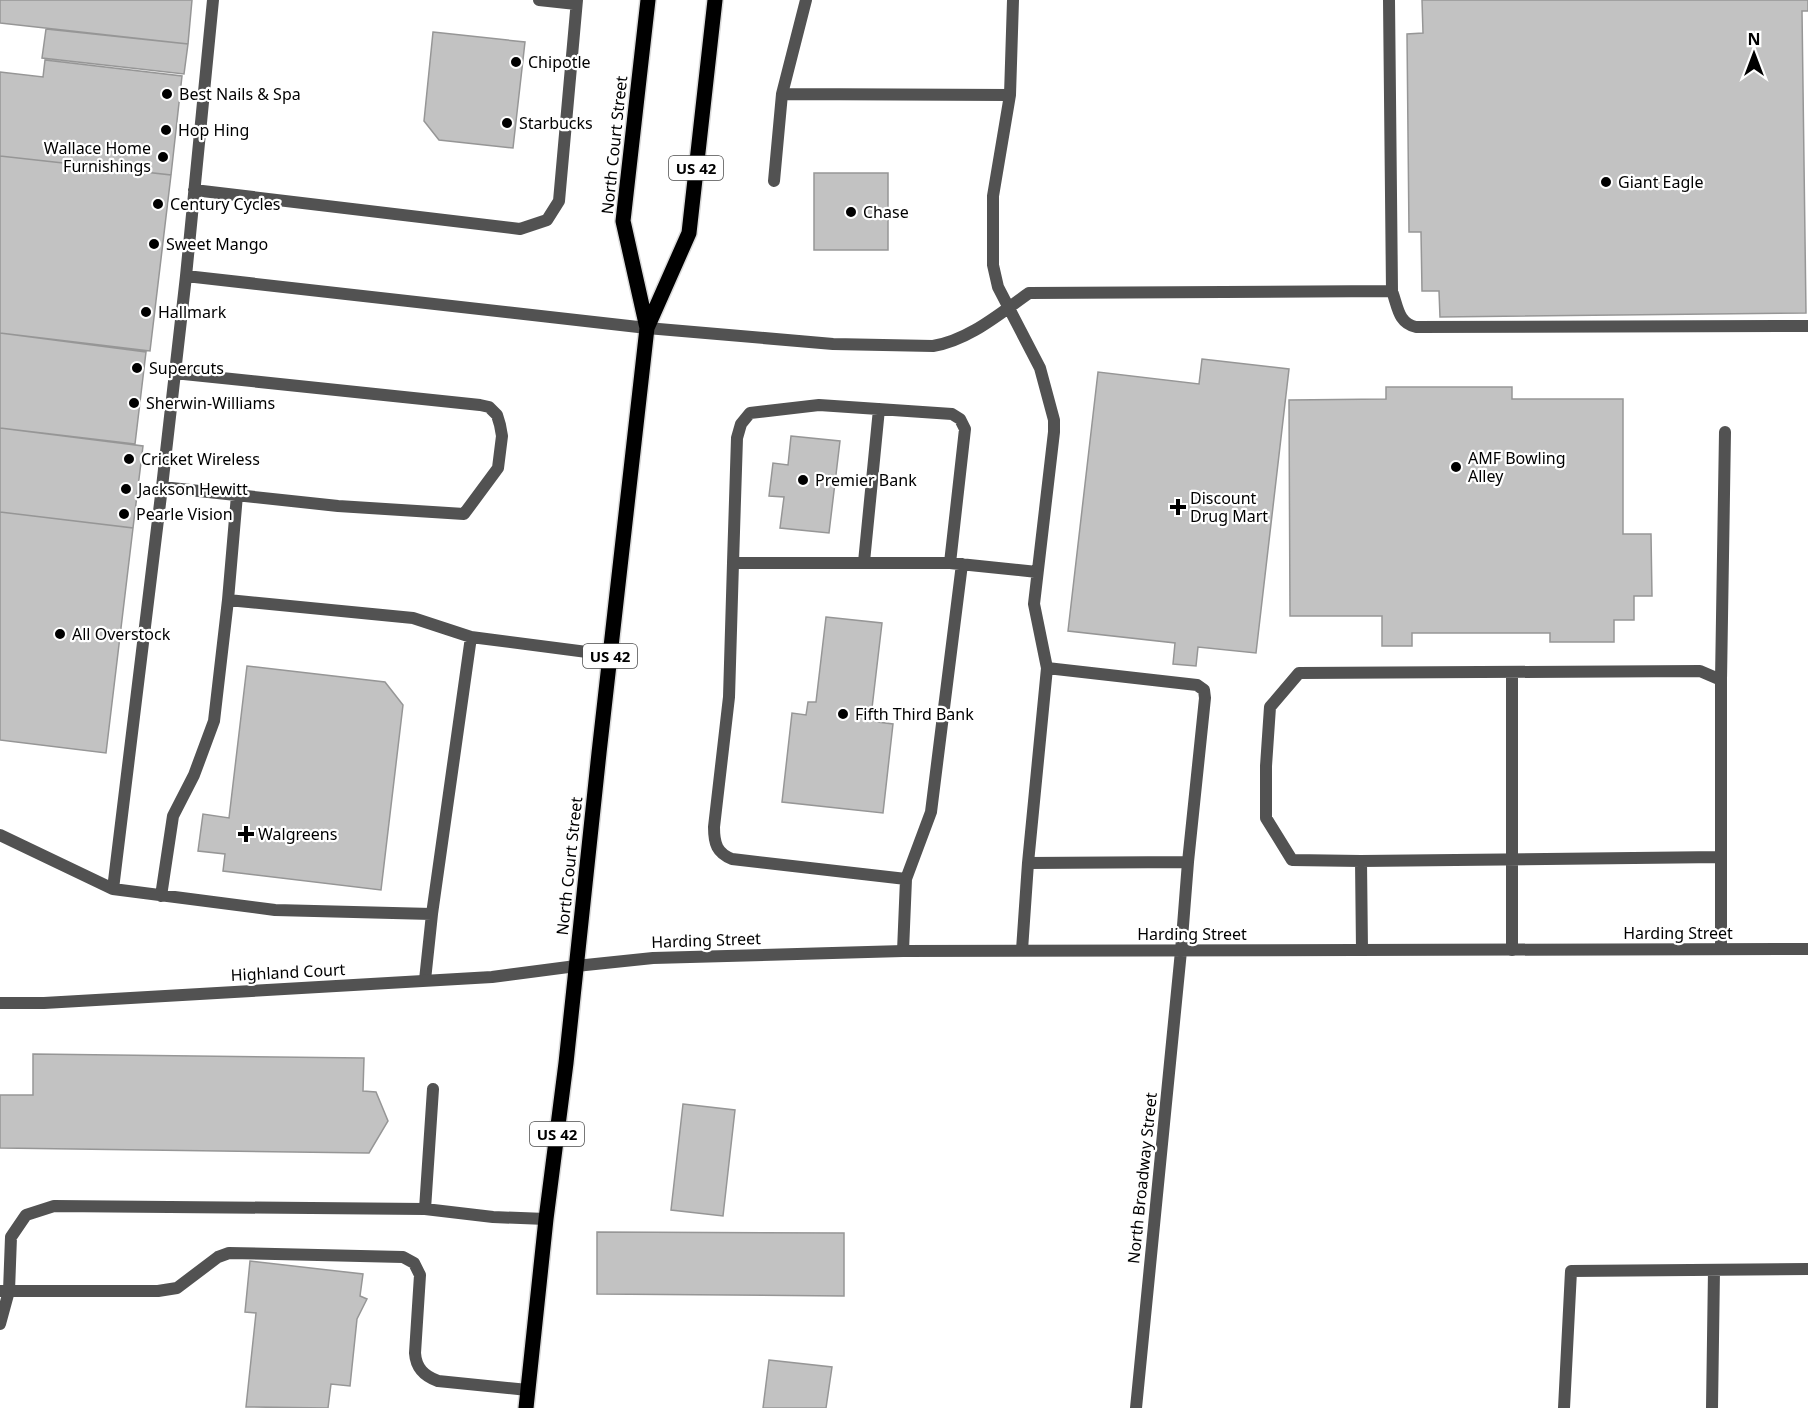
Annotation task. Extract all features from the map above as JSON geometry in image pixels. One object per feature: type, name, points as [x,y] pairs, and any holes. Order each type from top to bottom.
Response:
[{"type":"main road","name":"North Court Street","points":[[647,328],[623,221],[648,0]]},
{"type":"main road","name":"North Court Street","points":[[526,1408],[647,328],[688,233],[715,0]]},
{"type":"street","points":[[113,889],[186,276],[213,0]]},
{"type":"street","points":[[194,190],[520,229],[547,220],[559,201],[577,2],[539,0]]},
{"type":"street","points":[[774,181],[782,94],[806,0]]},
{"type":"street","points":[[1013,0],[1010,95],[993,196],[993,265],[998,287],[1040,368],[1054,420],[1034,604],[1047,668],[1022,950]]},
{"type":"street","points":[[1389,0],[1392,291],[1402,321],[1416,327],[1808,326]]},
{"type":"street","points":[[782,94],[1010,95]]},
{"type":"street","points":[[186,276],[647,328],[833,344],[933,346],[962,337],[1029,293],[1392,291]]},
{"type":"street","points":[[162,487],[338,506],[464,514],[498,468],[502,436],[497,415],[489,407],[480,405],[174,373]]},
{"type":"street","points":[[903,951],[906,879],[931,812],[956,563],[965,429],[960,419],[952,414],[819,405],[750,412],[741,424],[737,438],[732,535],[729,697],[714,827],[717,849],[724,856],[732,859],[906,879]]},
{"type":"street","points":[[864,562],[879,409]]},
{"type":"street","points":[[1721,949],[1721,680],[1725,432]]},
{"type":"street","points":[[161,896],[173,816],[194,775],[214,721],[237,495]]},
{"type":"street","points":[[733,563],[956,563],[1037,572]]},
{"type":"street","points":[[228,600],[413,618],[471,637],[610,655]]},
{"type":"street","points":[[425,980],[432,914],[471,637]]},
{"type":"street","name":"North Broadway Street","points":[[1047,668],[1197,685],[1204,690],[1205,698],[1136,1408]]},
{"type":"street","points":[[1721,680],[1700,671],[1299,673],[1270,707],[1266,765],[1266,818],[1292,860],[1721,857]]},
{"type":"street","points":[[1512,672],[1512,950]]},
{"type":"street","points":[[0,835],[113,889],[275,910],[432,914]]},
{"type":"street","points":[[1360,861],[1362,950]]},
{"type":"street","points":[[1028,863],[1188,862]]},
{"type":"street","name":"Harding Street","points":[[576,966],[653,958],[903,951],[1808,949]]},
{"type":"street","name":"Highland Court","points":[[0,1003],[56,1003],[492,977],[576,966]]},
{"type":"street","points":[[425,1209],[433,1089]]},
{"type":"street","points":[[0,1324],[11,1238],[26,1215],[54,1206],[425,1209],[493,1217],[546,1219]]},
{"type":"street","points":[[4,1291],[158,1291],[177,1288],[218,1257],[229,1253],[403,1257],[414,1263],[420,1275],[416,1353],[417,1365],[425,1375],[438,1381],[528,1390]]},
{"type":"street","points":[[1564,1408],[1571,1271],[1808,1269]]},
{"type":"street","points":[[1712,1408],[1714,1270]]},
{"type":"building","points":[[0,0],[192,0],[188,44],[0,23]]},
{"type":"building","name":"Giant Eagle","points":[[1422,0],[1808,0],[1808,11],[1802,11],[1806,313],[1440,317],[1439,291],[1422,291],[1421,232],[1409,232],[1407,34],[1423,33]]},
{"type":"building","points":[[46,29],[188,44],[184,74],[42,58]]},
{"type":"building","points":[[433,32],[525,42],[513,148],[439,140],[424,121]]},
{"type":"building","points":[[45,60],[182,76],[171,175],[0,156],[0,72],[43,77]]},
{"type":"building","points":[[0,156],[171,175],[150,351],[0,333]]},
{"type":"building","name":"Chase","points":[[814,173],[888,173],[888,250],[814,250]]},
{"type":"building","points":[[0,333],[146,352],[135,444],[0,428]]},
{"type":"building","name":"Discount Drug Mart","points":[[1202,359],[1289,369],[1256,653],[1198,647],[1196,666],[1173,664],[1175,643],[1068,631],[1098,372],[1199,384]]},
{"type":"building","name":"AMF Bowling Alley","points":[[1386,387],[1512,387],[1512,399],[1623,399],[1623,534],[1651,534],[1652,596],[1634,596],[1634,620],[1614,620],[1614,642],[1550,642],[1550,633],[1412,633],[1412,646],[1382,646],[1382,616],[1290,616],[1289,400],[1386,399]]},
{"type":"building","points":[[0,428],[143,446],[133,528],[0,512]]},
{"type":"building","name":"Premier Bank","points":[[791,436],[840,441],[829,533],[780,528],[784,497],[769,496],[773,463],[788,465]]},
{"type":"building","name":"All Overstock","points":[[0,512],[133,528],[106,753],[0,740]]},
{"type":"building","name":"Fifth Third Bank","points":[[826,617],[882,623],[872,708],[879,709],[878,722],[893,724],[883,813],[782,802],[792,713],[806,715],[808,702],[816,702]]},
{"type":"building","name":"Walgreens","points":[[247,666],[385,682],[403,705],[381,890],[223,871],[225,854],[198,851],[203,814],[229,818]]},
{"type":"building","points":[[33,1054],[364,1058],[363,1091],[376,1092],[388,1121],[369,1153],[0,1148],[0,1095],[33,1095]]},
{"type":"building","points":[[683,1104],[735,1110],[723,1216],[671,1210]]},
{"type":"building","points":[[597,1232],[844,1233],[844,1296],[597,1294]]},
{"type":"building","points":[[250,1261],[363,1274],[360,1296],[367,1299],[357,1319],[350,1386],[331,1384],[328,1408],[246,1407],[256,1313],[245,1312]]},
{"type":"building","points":[[769,1360],[832,1367],[826,1408],[763,1408]]},
{"type":"place","name":"Chipotle","points":[[516,62]]},
{"type":"place","name":"Best Nails & Spa","points":[[167,94]]},
{"type":"place","name":"Starbucks","points":[[507,123]]},
{"type":"place","name":"Hop Hing","points":[[166,130]]},
{"type":"place","name":"Wallace Home Furnishings","points":[[163,157]]},
{"type":"place","name":"Giant Eagle","points":[[1606,182]]},
{"type":"place","name":"Century Cycles","points":[[158,204]]},
{"type":"place","name":"Chase","points":[[851,212]]},
{"type":"place","name":"Sweet Mango","points":[[154,244]]},
{"type":"place","name":"Hallmark","points":[[146,312]]},
{"type":"place","name":"Supercuts","points":[[137,368]]},
{"type":"place","name":"Sherwin-Williams","points":[[134,403]]},
{"type":"place","name":"Cricket Wireless","points":[[129,459]]},
{"type":"place","name":"AMF Bowling Alley","points":[[1456,467]]},
{"type":"place","name":"Premier Bank","points":[[803,480]]},
{"type":"place","name":"Jackson Hewitt","points":[[126,489]]},
{"type":"place","name":"Discount Drug Mart","points":[[1178,507]]},
{"type":"place","name":"Pearle Vision","points":[[124,514]]},
{"type":"place","name":"All Overstock","points":[[60,634]]},
{"type":"place","name":"Fifth Third Bank","points":[[843,714]]},
{"type":"place","name":"Walgreens","points":[[246,834]]}]
